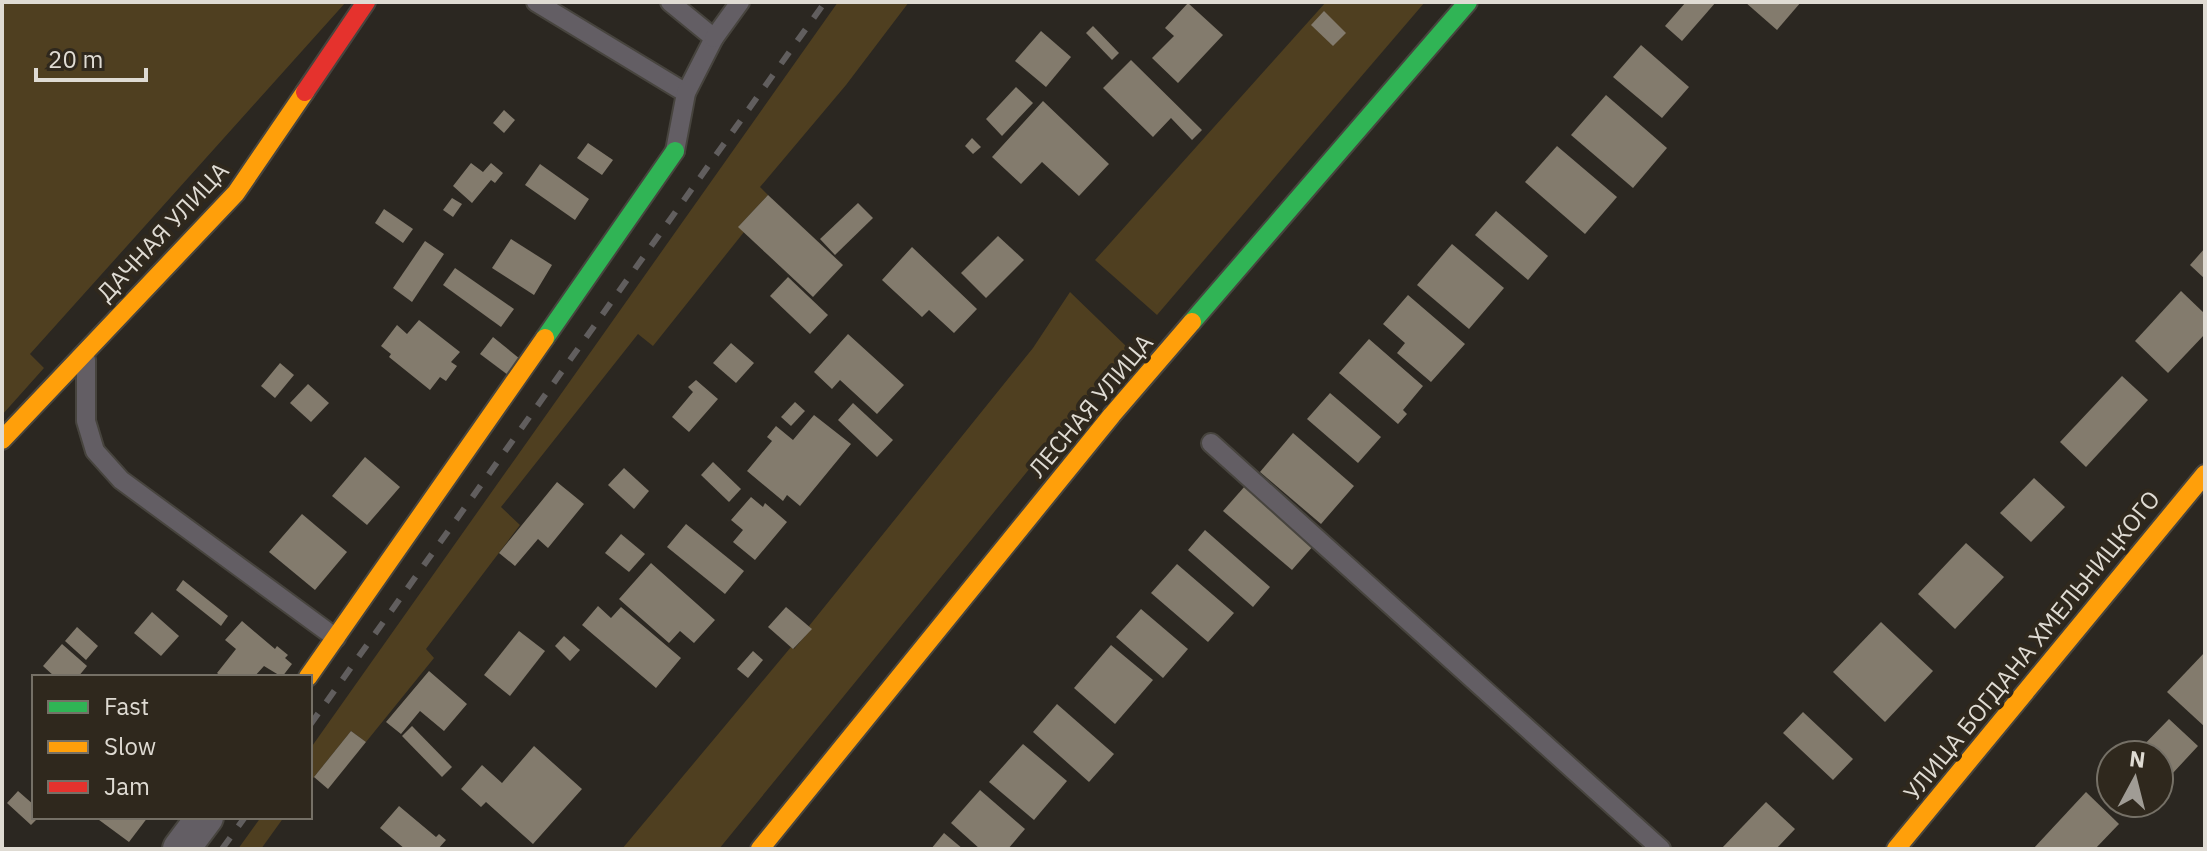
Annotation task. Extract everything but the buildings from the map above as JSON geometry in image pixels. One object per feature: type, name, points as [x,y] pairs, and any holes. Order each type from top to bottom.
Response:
[{"type":"street","name":"ДАЧНАЯ УЛИЦА","points":[[2,440],[236,193],[366,2]]},
{"type":"street","name":"ЛЕСНАЯ УЛИЦА","points":[[760,849],[1112,415],[1468,2]]},
{"type":"street","points":[[310,675],[675,151]]},
{"type":"street","name":"УЛИЦА БОГДАНА ХМЕЛЬНИЦКОГО","points":[[1896,849],[2205,474]]},
{"type":"street","points":[[181,849],[204,819]]},
{"type":"lane","points":[[536,2],[686,93]]},
{"type":"lane","points":[[670,2],[714,38]]},
{"type":"lane","points":[[675,151],[686,93],[714,38],[740,2]]},
{"type":"lane","points":[[86,349],[86,421],[95,451],[121,480],[337,639]]},
{"type":"lane","points":[[1211,443],[1661,849]]},
{"type":"shaded area","points":[[2,2],[346,2],[30,354],[44,368],[2,415]]},
{"type":"shaded area","points":[[838,2],[909,2],[846,85],[760,187],[768,195],[739,226],[744,232],[653,346],[638,334],[501,507],[520,525],[426,649],[434,658],[366,742],[351,731],[312,780],[312,746]]},
{"type":"shaded area","points":[[1326,2],[1425,2],[1157,315],[1095,260]]},
{"type":"shaded area","points":[[1070,292],[1128,348],[719,849],[622,849],[791,647],[794,649],[811,629],[809,626],[1033,348]]},
{"type":"shaded area","points":[[260,819],[283,819],[261,849],[238,849]]},
{"type":"railway","points":[[312,722],[825,2]]},
{"type":"railway","points":[[222,849],[244,819]]},
{"type":"traffic: fast","points":[[1192,322],[1468,2]]},
{"type":"traffic: fast","points":[[545,338],[675,151]]},
{"type":"traffic: slow","points":[[2,440],[236,193],[305,92]]},
{"type":"traffic: slow","points":[[760,849],[1112,415],[1192,322]]},
{"type":"traffic: slow","points":[[309,675],[545,338]]},
{"type":"traffic: slow","points":[[1896,849],[2205,474]]},
{"type":"traffic: jam","points":[[305,92],[366,2]]}]
